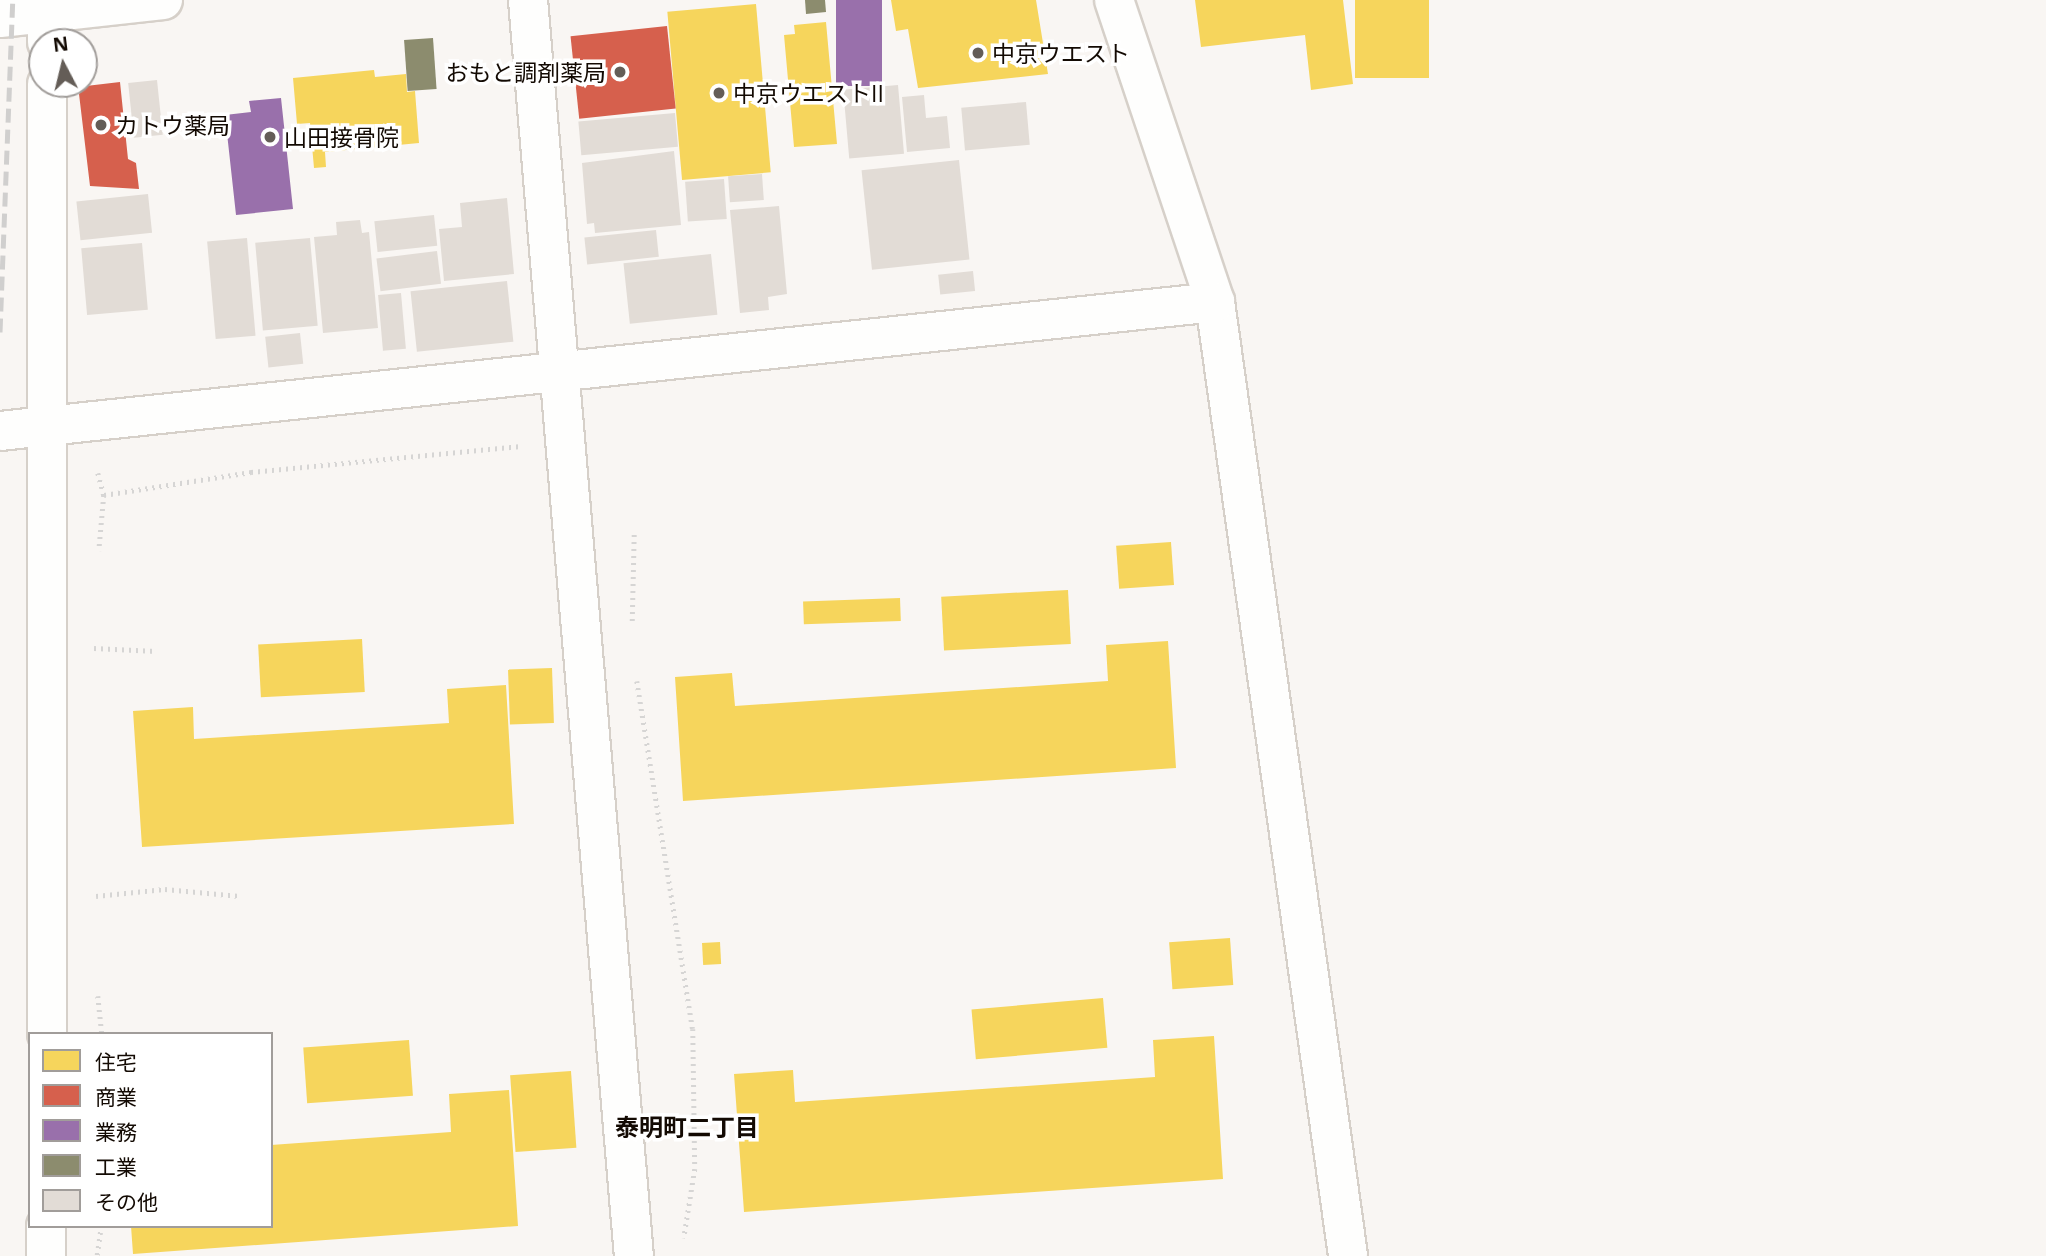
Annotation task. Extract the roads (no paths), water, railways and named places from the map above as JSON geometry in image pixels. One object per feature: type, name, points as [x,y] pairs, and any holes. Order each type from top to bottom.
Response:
[{"type":"street","points":[[0,18],[47,27],[163,0]]},
{"type":"street","points":[[528,0],[563,371],[634,1256]]},
{"type":"street","points":[[1114,0],[1215,302],[1348,1256]]},
{"type":"street","points":[[47,98],[47,1032]]},
{"type":"street","points":[[0,431],[1215,302]]},
{"type":"street","points":[[46,1228],[46,1256]]},
{"type":"railway","points":[[0,332],[13,0]]},
{"type":"place","name":"中京ウエスト","points":[[978,53]]},
{"type":"place","name":"おもと調剤薬局","points":[[620,72]]},
{"type":"place","name":"中京ウエストII","points":[[719,93]]},
{"type":"place","name":"カトウ薬局","points":[[101,125]]},
{"type":"place","name":"山田接骨院","points":[[270,137]]},
{"type":"district","name":"泰明町二丁目","points":[[687,1127]]}]
